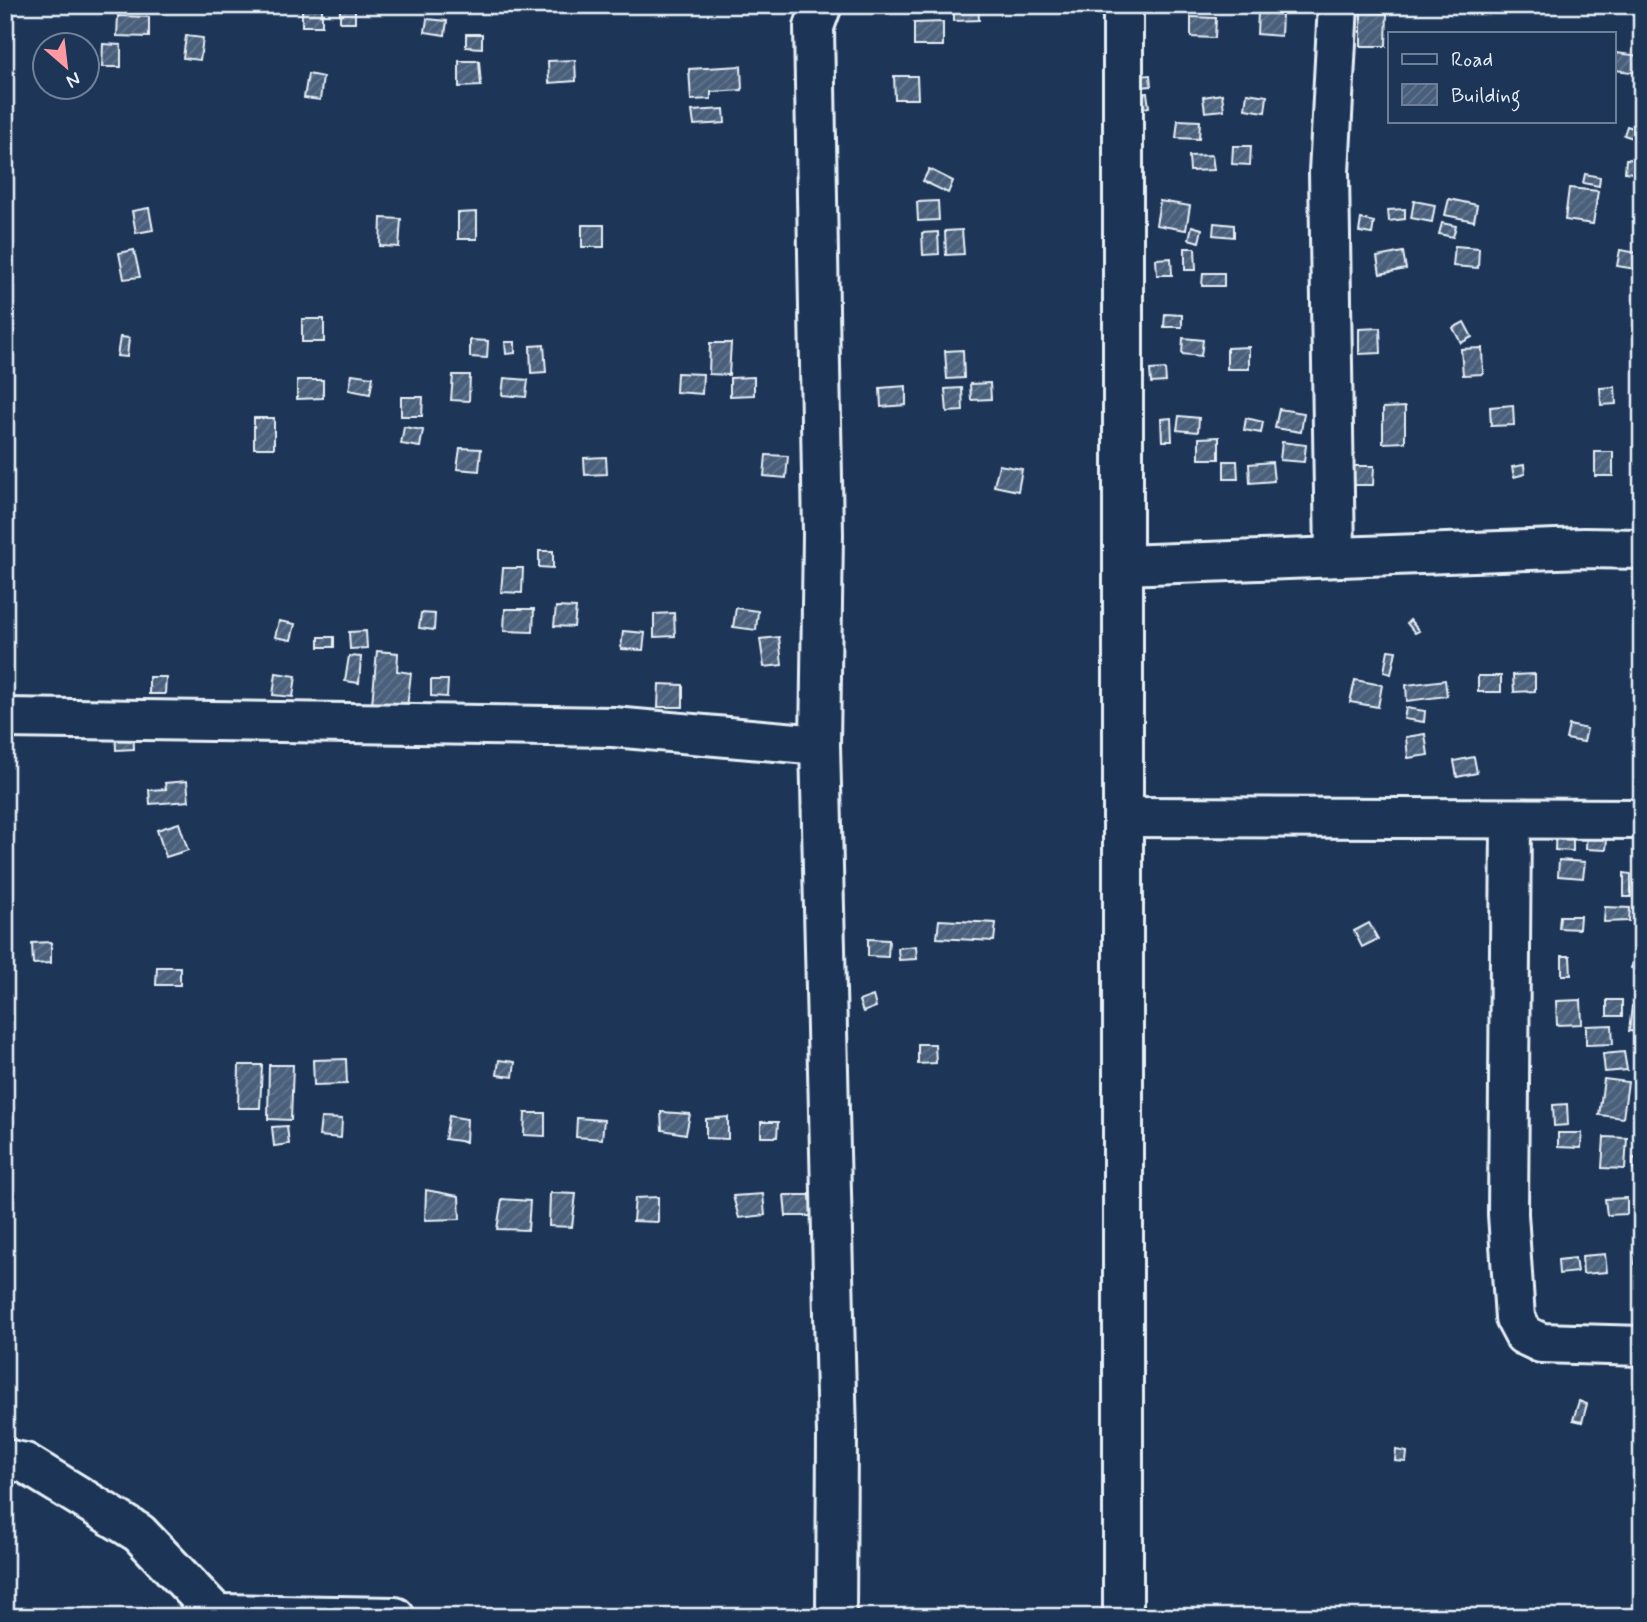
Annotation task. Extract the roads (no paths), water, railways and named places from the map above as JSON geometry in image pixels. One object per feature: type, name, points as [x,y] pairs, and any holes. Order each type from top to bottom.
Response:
[{"type":"street","points":[[822,5],[814,27],[823,534],[820,745],[837,1436],[836,1617]]},
{"type":"street","points":[[1123,5],[1123,1617]]},
{"type":"street","points":[[1335,557],[1329,172],[1338,5]]},
{"type":"street","points":[[1123,565],[1584,548],[1642,549]]},
{"type":"street","points":[[5,718],[613,727],[820,745]]},
{"type":"street","points":[[1123,817],[1642,819]]},
{"type":"street","points":[[1511,819],[1508,1214],[1515,1318],[1524,1335],[1541,1343],[1642,1346]]},
{"type":"street","points":[[5,1459],[25,1463],[139,1532],[219,1615],[395,1617]]}]
